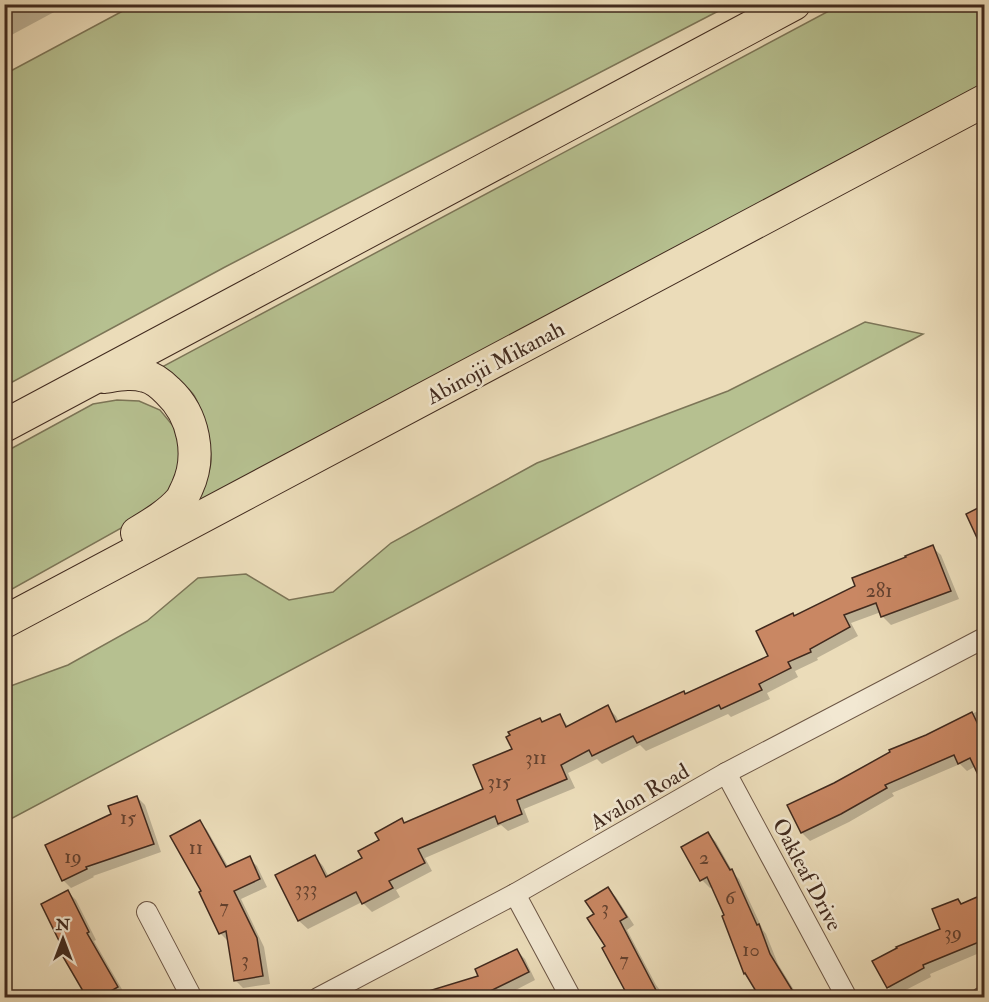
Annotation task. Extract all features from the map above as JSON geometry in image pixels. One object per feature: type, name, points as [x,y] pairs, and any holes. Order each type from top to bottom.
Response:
[{"type":"main road","points":[[4,426],[794,4]]},
{"type":"main road","name":"Abinojii Mikanah","points":[[4,622],[984,101]]},
{"type":"main road","points":[[4,606],[164,516],[182,499],[192,477],[195,463],[192,430],[184,409],[175,397],[147,376],[126,373],[92,380]]},
{"type":"street","name":"Avalon Road","points":[[318,998],[515,894],[726,773],[984,638]]},
{"type":"street","name":"Oakleaf Drive","points":[[726,773],[847,998]]},
{"type":"street","points":[[515,894],[571,998]]},
{"type":"street","points":[[147,912],[192,998]]},
{"type":"green space","points":[[134,5],[730,5],[225,267],[5,386],[5,74]]},
{"type":"green space","points":[[840,5],[984,5],[984,87],[200,508],[195,500],[207,477],[211,461],[205,427],[199,407],[190,390],[160,368]]},
{"type":"green space","points":[[865,322],[923,334],[5,822],[5,688],[68,665],[147,621],[198,578],[246,574],[289,600],[333,592],[391,543],[537,463],[728,391]]},
{"type":"green space","points":[[117,400],[139,401],[160,410],[174,427],[181,453],[176,483],[166,503],[5,593],[5,452],[93,404]]},
{"type":"building","points":[[984,505],[984,553],[966,514]]},
{"type":"building","points":[[933,545],[951,591],[881,617],[876,603],[844,615],[850,627],[810,649],[811,652],[788,662],[791,668],[759,684],[762,690],[721,709],[719,705],[637,743],[633,736],[592,756],[589,750],[561,765],[567,779],[517,800],[522,814],[498,824],[495,816],[418,849],[425,863],[389,881],[393,888],[362,904],[356,892],[298,921],[275,875],[315,855],[326,877],[362,858],[358,851],[379,840],[375,833],[402,818],[404,823],[483,789],[473,765],[512,749],[506,737],[510,735],[508,732],[540,718],[542,722],[560,714],[566,727],[608,705],[616,722],[684,691],[685,694],[768,656],[756,631],[793,613],[794,616],[855,586],[852,578]]},
{"type":"building","points":[[972,712],[984,737],[984,787],[970,758],[958,764],[954,755],[885,785],[887,788],[801,833],[787,805],[834,783],[890,752],[889,750]]},
{"type":"building","points":[[137,796],[154,844],[86,867],[87,869],[62,881],[45,845],[111,814],[108,806]]},
{"type":"building","points":[[200,820],[226,867],[250,856],[260,879],[234,891],[257,938],[263,976],[234,981],[226,931],[219,934],[199,892],[201,891],[170,836]]},
{"type":"building","points":[[708,832],[730,870],[732,869],[757,925],[759,924],[770,954],[797,998],[760,998],[744,974],[722,916],[724,915],[707,877],[700,881],[681,847]]},
{"type":"building","points":[[608,887],[627,917],[620,921],[660,998],[629,998],[602,948],[605,946],[587,918],[594,914],[585,901]]},
{"type":"building","points":[[68,890],[89,932],[87,933],[118,987],[99,998],[87,998],[62,955],[65,953],[41,904]]},
{"type":"building","points":[[984,894],[984,940],[923,965],[924,968],[887,988],[872,961],[896,947],[940,929],[932,909],[958,899],[961,904]]},
{"type":"building","points":[[517,949],[529,972],[476,998],[422,998],[422,993],[478,976],[475,969]]}]
